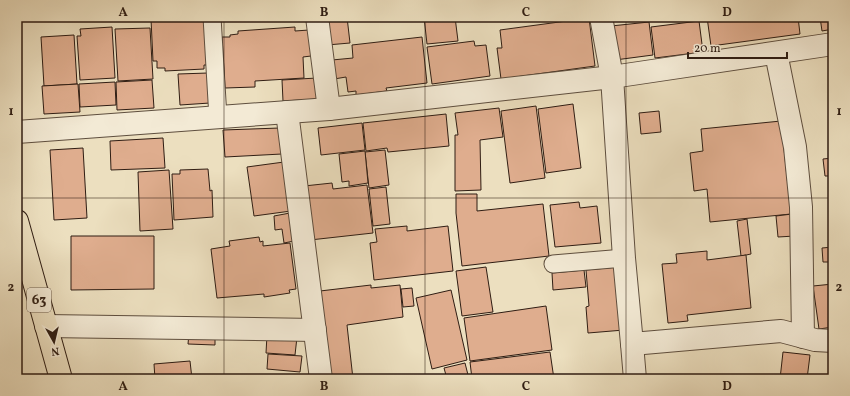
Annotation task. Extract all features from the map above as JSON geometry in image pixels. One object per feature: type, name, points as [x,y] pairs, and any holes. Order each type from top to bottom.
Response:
[{"type":"main road","name":"63","points":[[17,221],[61,379]]},
{"type":"street","points":[[317,17],[329,109]]},
{"type":"street","points":[[601,17],[612,77],[624,258],[635,379]]},
{"type":"street","points":[[17,132],[329,109],[612,77],[833,44]]},
{"type":"street","points":[[776,52],[795,147],[801,207],[803,337]]},
{"type":"street","points":[[287,112],[321,379]]},
{"type":"street","points":[[46,326],[315,330]]},
{"type":"street","points":[[632,344],[781,331],[815,340],[833,341]]},
{"type":"lane","points":[[212,17],[218,118]]},
{"type":"lane","points":[[553,264],[624,258]]},
{"type":"building","points":[[205,17],[207,65],[204,65],[204,69],[165,71],[165,68],[157,68],[157,61],[153,61],[151,19]]},
{"type":"building","points":[[323,17],[347,17],[350,43],[327,45]]},
{"type":"building","points":[[424,17],[455,17],[458,41],[427,44]]},
{"type":"building","points":[[707,17],[798,17],[800,34],[711,46]]},
{"type":"building","points":[[820,17],[833,17],[833,29],[822,31]]},
{"type":"building","points":[[589,18],[595,66],[501,79],[497,48],[502,48],[500,30]]},
{"type":"building","points":[[699,21],[703,52],[655,58],[651,27]]},
{"type":"building","points":[[649,22],[653,55],[615,60],[611,26]]},
{"type":"building","points":[[112,27],[115,78],[80,80],[77,36],[81,36],[80,29]]},
{"type":"building","points":[[295,27],[295,31],[309,30],[311,56],[303,57],[304,78],[255,81],[255,87],[225,88],[222,37],[230,37],[230,35],[238,34],[238,31]]},
{"type":"building","points":[[150,28],[153,79],[118,81],[115,29]]},
{"type":"building","points":[[74,35],[77,84],[44,86],[41,37]]},
{"type":"building","points":[[422,37],[427,83],[386,88],[387,91],[356,95],[356,91],[348,92],[346,77],[334,79],[332,60],[353,58],[352,45]]},
{"type":"building","points":[[474,41],[475,46],[486,45],[490,76],[432,84],[427,47]]},
{"type":"building","points":[[208,73],[210,103],[180,105],[178,74]]},
{"type":"building","points":[[317,78],[318,99],[283,101],[282,80]]},
{"type":"building","points":[[152,80],[154,108],[117,110],[116,82]]},
{"type":"building","points":[[115,82],[116,105],[80,107],[79,84]]},
{"type":"building","points":[[78,84],[80,112],[44,114],[42,86]]},
{"type":"building","points":[[573,104],[581,168],[546,173],[538,109]]},
{"type":"building","points":[[536,106],[545,178],[510,183],[501,111]]},
{"type":"building","points":[[499,108],[503,137],[480,140],[481,190],[455,191],[455,135],[458,135],[455,113]]},
{"type":"building","points":[[659,111],[661,132],[641,134],[639,113]]},
{"type":"building","points":[[446,114],[449,146],[388,152],[387,148],[366,151],[363,123]]},
{"type":"building","points":[[781,121],[791,214],[710,222],[707,189],[694,191],[690,153],[703,151],[701,129]]},
{"type":"building","points":[[362,123],[365,150],[321,155],[318,128]]},
{"type":"building","points":[[280,128],[282,154],[225,157],[223,130]]},
{"type":"building","points":[[163,138],[165,168],[111,170],[110,141]]},
{"type":"building","points":[[83,148],[87,218],[54,220],[50,150]]},
{"type":"building","points":[[385,150],[389,185],[369,188],[365,152]]},
{"type":"building","points":[[365,151],[368,183],[349,186],[349,181],[342,182],[339,154]]},
{"type":"building","points":[[833,158],[833,176],[825,176],[823,159]]},
{"type":"building","points":[[284,162],[291,211],[254,216],[247,167]]},
{"type":"building","points":[[208,169],[210,191],[212,190],[213,217],[174,220],[172,174],[180,174],[180,170]]},
{"type":"building","points":[[169,170],[173,229],[140,231],[138,172]]},
{"type":"building","points":[[332,183],[333,189],[367,185],[373,233],[310,240],[304,186]]},
{"type":"building","points":[[386,187],[390,224],[373,226],[369,189]]},
{"type":"building","points":[[456,194],[477,194],[477,211],[543,204],[549,256],[462,266],[456,213]]},
{"type":"building","points":[[579,202],[580,208],[597,206],[601,243],[555,247],[550,205]]},
{"type":"building","points":[[290,213],[294,241],[284,243],[282,229],[275,230],[274,216]]},
{"type":"building","points":[[792,214],[795,236],[778,237],[776,216]]},
{"type":"building","points":[[747,219],[751,254],[741,256],[737,221]]},
{"type":"building","points":[[407,226],[407,231],[448,226],[453,271],[374,280],[370,243],[377,242],[375,229]]},
{"type":"building","points":[[71,236],[154,236],[154,289],[71,290]]},
{"type":"building","points":[[259,237],[260,242],[263,241],[263,246],[290,243],[296,289],[289,290],[290,293],[264,297],[264,294],[217,298],[211,249],[230,246],[229,241]]},
{"type":"building","points":[[833,247],[833,262],[823,262],[822,248]]},
{"type":"building","points":[[707,251],[707,260],[746,255],[751,308],[687,315],[688,321],[668,323],[662,264],[677,263],[676,254]]},
{"type":"building","points":[[486,267],[493,312],[462,316],[456,271]]},
{"type":"building","points":[[618,267],[624,330],[588,333],[586,307],[589,306],[586,270]]},
{"type":"building","points":[[584,270],[586,287],[553,290],[552,273]]},
{"type":"building","points":[[833,284],[833,327],[819,329],[813,286]]},
{"type":"building","points":[[371,285],[371,288],[400,285],[403,317],[347,325],[353,379],[329,379],[320,291]]},
{"type":"building","points":[[412,288],[414,306],[403,307],[401,289]]},
{"type":"building","points":[[451,290],[467,360],[432,369],[416,298]]},
{"type":"building","points":[[546,306],[552,350],[470,361],[464,318]]},
{"type":"building","points":[[189,333],[215,335],[215,345],[188,344]]},
{"type":"building","points":[[267,335],[297,337],[295,355],[266,353]]},
{"type":"building","points":[[550,352],[554,379],[472,379],[470,362]]},
{"type":"building","points":[[783,352],[810,355],[807,379],[780,379]]},
{"type":"building","points":[[268,354],[302,356],[300,372],[267,369]]},
{"type":"building","points":[[190,361],[192,379],[155,379],[154,364]]},
{"type":"building","points":[[465,363],[469,379],[447,379],[444,368]]}]
